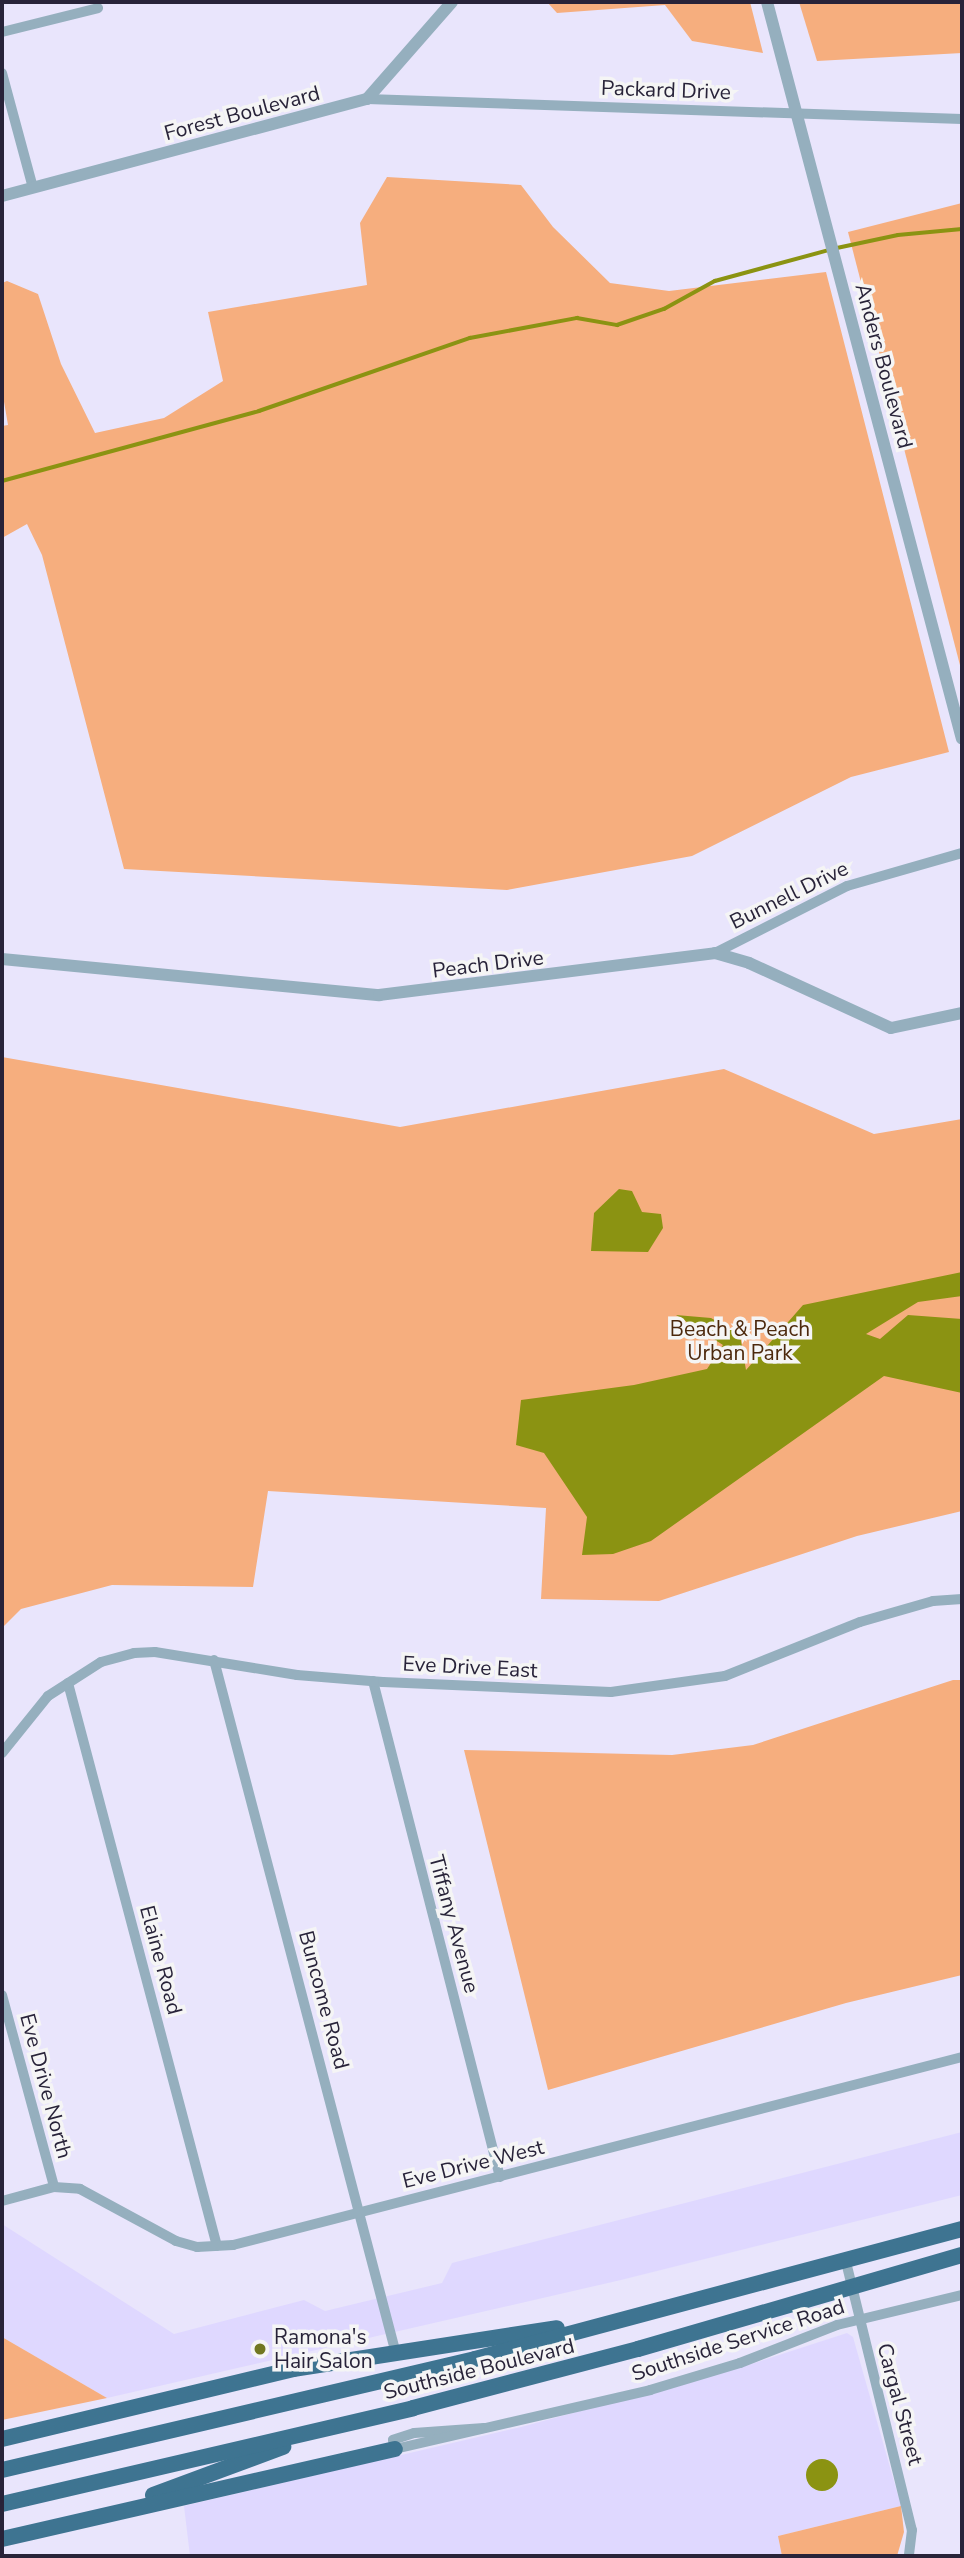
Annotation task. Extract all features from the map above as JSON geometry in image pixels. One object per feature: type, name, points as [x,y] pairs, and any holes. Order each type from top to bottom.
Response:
[{"type":"highway","name":"Southside Boulevard","points":[[2,2470],[625,2319],[962,2229]]},
{"type":"highway","name":"Southside Boulevard","points":[[5,2503],[359,2421],[638,2349],[851,2283],[962,2255]]},
{"type":"highway","points":[[2,2439],[293,2369],[395,2350],[625,2319]]},
{"type":"highway","points":[[101,2513],[359,2421]]},
{"type":"highway","points":[[4,2539],[101,2513],[395,2449]]},
{"type":"street","points":[[367,99],[452,2]]},
{"type":"street","name":"Anders Boulevard","points":[[767,2],[962,739]]},
{"type":"street","points":[[2,32],[97,8]]},
{"type":"street","points":[[2,73],[33,188]]},
{"type":"street","name":"Packard Drive","points":[[367,99],[962,119]]},
{"type":"street","name":"Forest Boulevard","points":[[2,196],[367,99]]},
{"type":"street","name":"Bunnell Drive","points":[[715,953],[847,886],[962,853]]},
{"type":"street","name":"Peach Drive","points":[[2,959],[379,995],[715,953],[748,962],[891,1028],[962,1013]]},
{"type":"street","name":"Eve Drive East","points":[[2,1754],[33,1710],[68,1683],[101,1662],[134,1653],[214,1660],[298,1675],[373,1681],[581,1692],[665,1687],[724,1676],[901,1610],[962,1599]]},
{"type":"street","name":"Buncome Road","points":[[214,1660],[395,2350]]},
{"type":"street","name":"Tiffany Avenue","points":[[373,1681],[500,2177]]},
{"type":"street","name":"Elaine Road","points":[[68,1683],[217,2246]]},
{"type":"street","name":"Eve Drive North","points":[[2,1995],[54,2187]]},
{"type":"street","name":"Eve Drive West","points":[[2,2201],[54,2187],[80,2189],[176,2241],[217,2246],[360,2214],[962,2057]]},
{"type":"street","name":"Cargal Street","points":[[846,2262],[912,2530],[908,2556]]},
{"type":"street","name":"Southside Service Road","points":[[395,2449],[650,2390],[859,2322],[962,2295]]},
{"type":"shaded area","points":[[619,1189],[632,1191],[642,1212],[661,1214],[663,1228],[648,1252],[591,1251],[594,1213]]},
{"type":"shaded area","points":[[962,1272],[962,1296],[918,1302],[866,1334],[880,1339],[908,1315],[962,1319],[962,1393],[884,1376],[651,1541],[613,1554],[582,1555],[587,1517],[544,1453],[516,1445],[521,1400],[634,1385],[707,1369],[723,1345],[676,1315],[711,1318],[740,1335],[746,1370],[803,1305]]},
{"type":"shaded area","points":[[962,2132],[962,2195],[621,2280],[107,2398],[2,2337],[2,2224],[174,2334],[304,2300],[325,2311],[442,2283],[452,2263]]},
{"type":"shaded area","points":[[847,2333],[853,2337],[901,2506],[778,2536],[782,2556],[190,2556],[184,2506],[521,2427],[736,2369]]},
{"type":"shaded area","points":[[822,2459],[833,2464],[838,2475],[833,2486],[822,2491],[811,2486],[806,2475],[811,2464]]},
{"type":"green space","points":[[547,2],[750,2],[763,53],[692,41],[665,5],[557,13]]},
{"type":"green space","points":[[799,2],[962,2],[962,53],[817,61]]},
{"type":"green space","points":[[387,177],[521,185],[553,227],[610,283],[669,291],[826,272],[949,752],[851,777],[692,856],[507,890],[124,869],[42,555],[27,524],[2,538],[2,426],[8,425],[2,390],[2,283],[7,281],[38,294],[61,364],[95,433],[164,418],[223,381],[208,312],[367,285],[360,223]]},
{"type":"green space","points":[[962,203],[962,673],[848,232]]},
{"type":"green space","name":"Beach & Peach Urban Park","points":[[2,1057],[400,1127],[724,1069],[874,1134],[962,1119],[962,1511],[857,1536],[659,1601],[541,1599],[546,1508],[268,1491],[253,1587],[112,1585],[21,1609],[2,1628]]},
{"type":"green space","points":[[953,1680],[962,1680],[962,1975],[846,2003],[548,2090],[464,1750],[672,1755],[753,1745]]},
{"type":"green space","points":[[2,2337],[107,2398],[2,2420]]},
{"type":"green space","points":[[901,2506],[904,2532],[897,2556],[782,2556],[778,2536]]},
{"type":"waterway","points":[[837,248],[898,235],[962,229]]},
{"type":"waterway","points":[[2,481],[259,411],[470,338],[577,318],[617,325],[664,309],[715,281],[829,250]]},
{"type":"place","name":"Ramona's Hair Salon","points":[[260,2349]]}]
